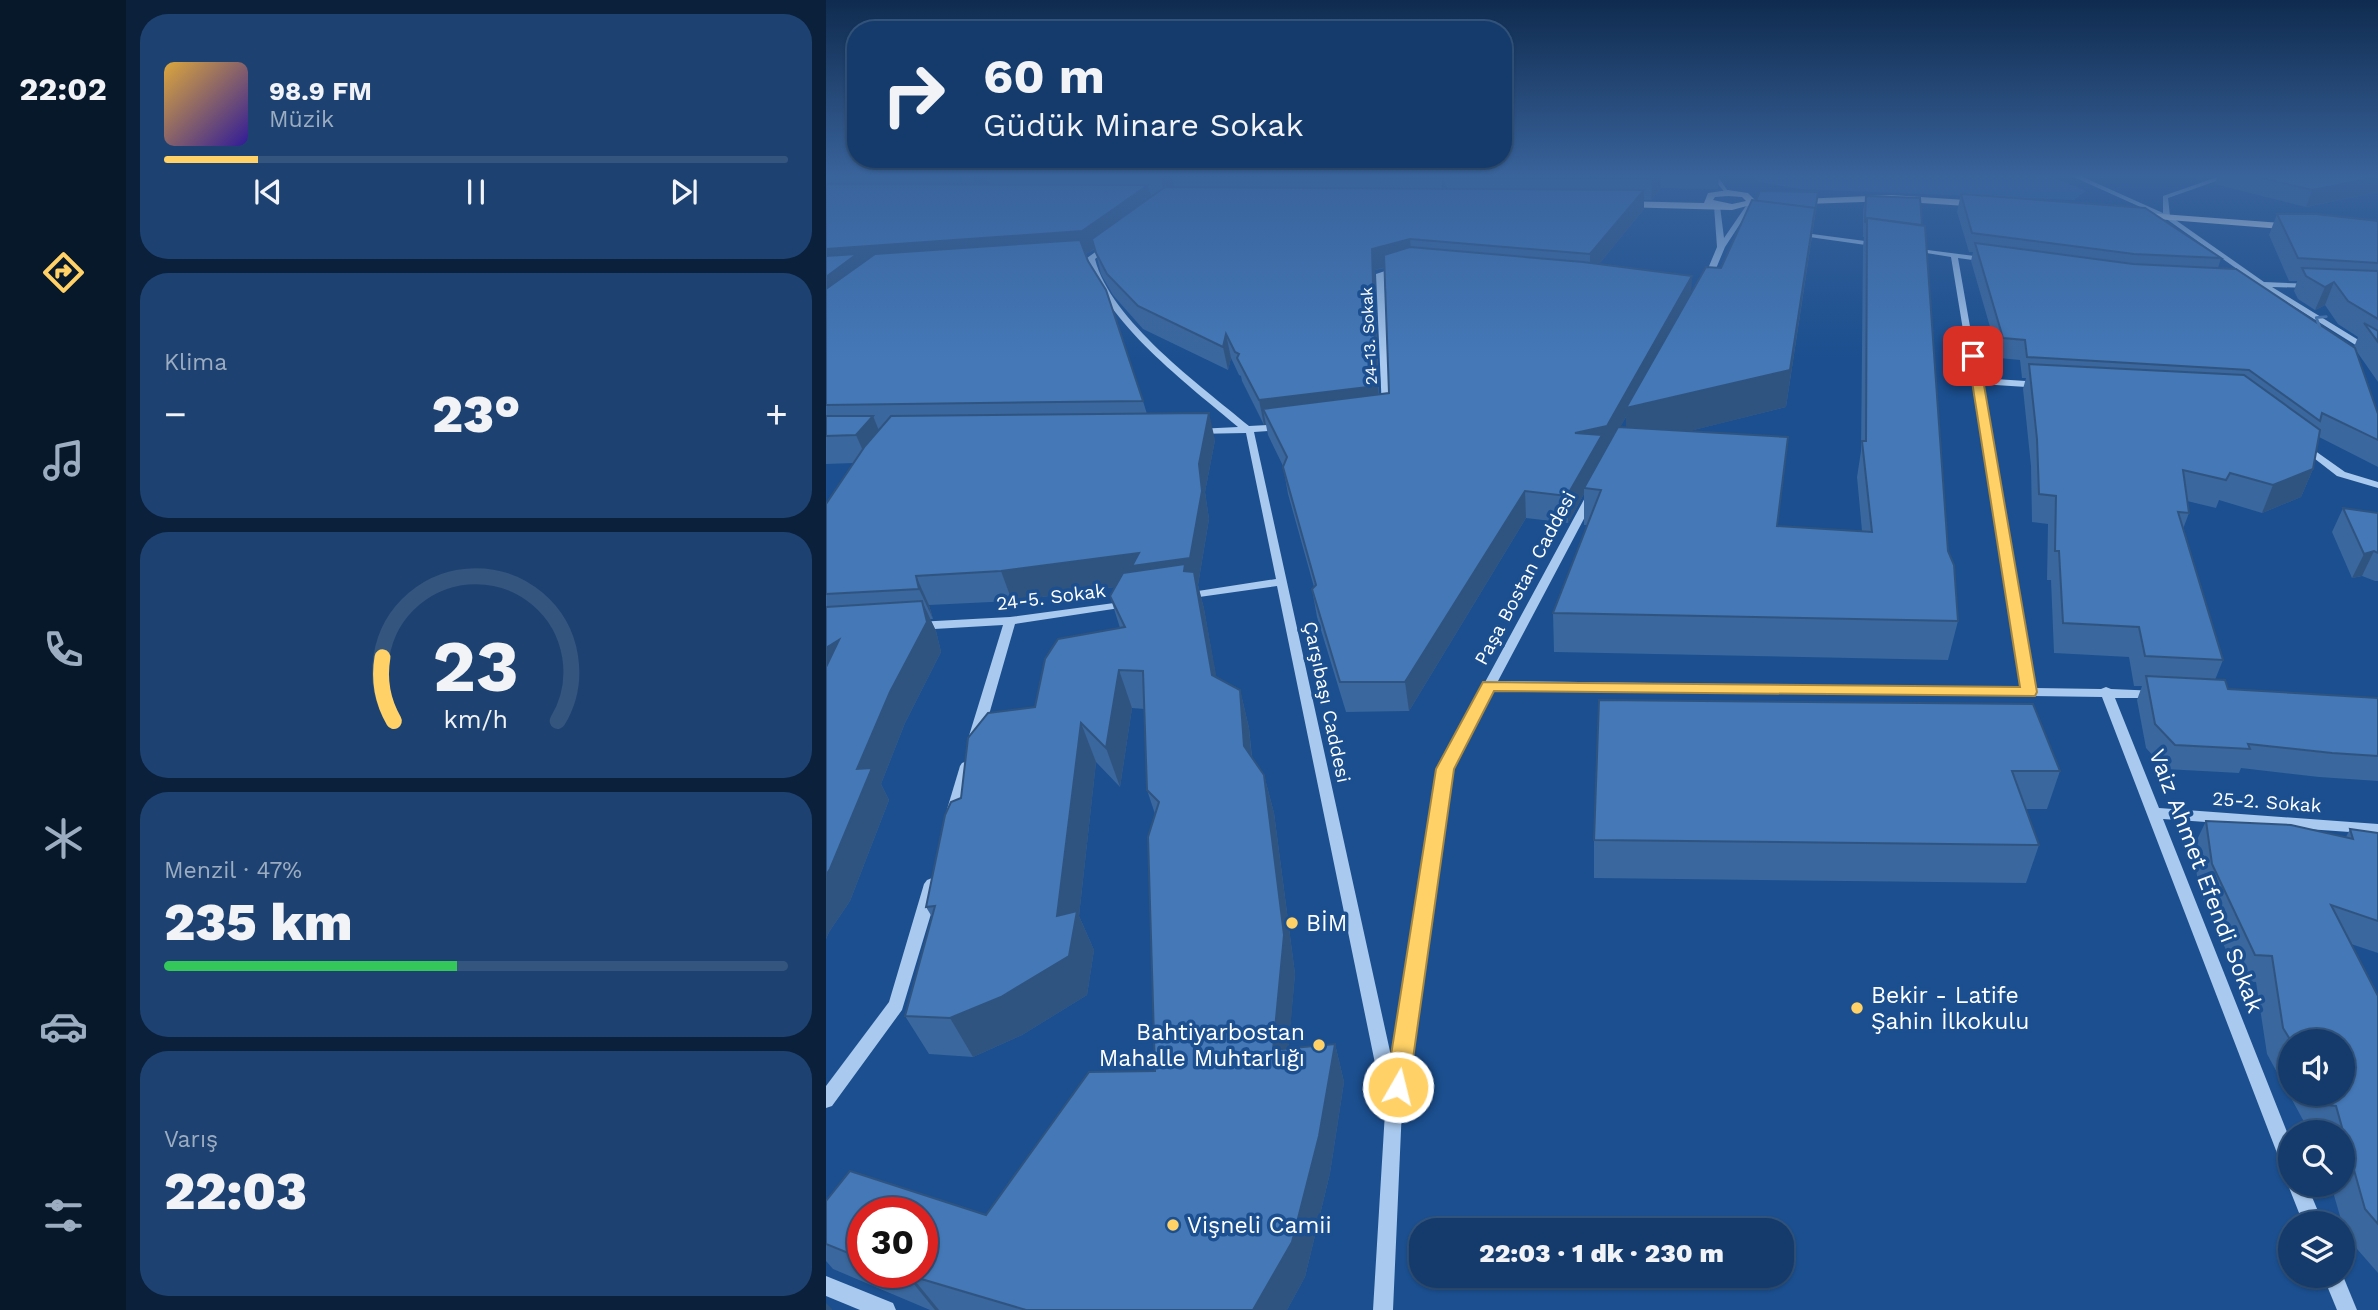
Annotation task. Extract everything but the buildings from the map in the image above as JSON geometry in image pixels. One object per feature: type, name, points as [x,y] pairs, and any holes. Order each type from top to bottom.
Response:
[{"type":"street","points":[[1121,235],[1084,258],[1108,298],[1156,352],[1250,432]]},
{"type":"street","points":[[1720,235],[1721,247]]},
{"type":"street","points":[[1703,290],[1721,247],[1730,235]]},
{"type":"street","points":[[1807,235],[1886,246]]},
{"type":"street","points":[[2193,235],[2261,283],[2378,356]]},
{"type":"street","points":[[1900,248],[1994,261]]},
{"type":"street","points":[[1954,256],[1978,381],[2029,692]]},
{"type":"street","name":"24-13. Sokak","points":[[1374,416],[1387,415],[1380,274],[1412,264]]},
{"type":"street","points":[[2234,282],[2326,287]]},
{"type":"street","points":[[1978,381],[2046,385]]},
{"type":"street","points":[[1182,433],[1250,432],[1291,427]]},
{"type":"street","name":"Çarşıbaşı Caddesi","points":[[1250,432],[1279,582],[1293,633],[1394,1112],[1383,1310]]},
{"type":"street","points":[[2300,443],[2341,474],[2378,485]]},
{"type":"street","name":"Paşa Bostan Caddesi","points":[[1394,1112],[1445,769],[1598,483]]},
{"type":"street","points":[[1172,597],[1279,582]]},
{"type":"street","name":"24-5. Sokak","points":[[905,627],[1010,621],[1145,601]]},
{"type":"street","points":[[947,833],[1010,621]]},
{"type":"street","points":[[1489,685],[2106,691],[2161,694]]},
{"type":"street","name":"Vaiz Ahmet Efendi Sokak","points":[[2106,691],[2278,1133]]},
{"type":"street","name":"25-2. Sokak","points":[[2154,813],[2378,829]]},
{"type":"street","points":[[826,1100],[896,1005],[936,873]]},
{"type":"street","points":[[826,1286],[886,1310]]},
{"type":"street","points":[[2338,1288],[2347,1310]]},
{"type":"place","name":"BİM","points":[[1292,923]]},
{"type":"place","name":"Bekir - Latife Şahin İlkokulu","points":[[1857,1008]]},
{"type":"place","name":"Bahtiyarbostan Mahalle Muhtarlığı","points":[[1319,1045]]},
{"type":"place","name":"Vişneli Camii","points":[[1173,1225]]},
{"type":"route","points":[[1398,1087],[1445,769],[1489,685],[2029,692],[1973,356]]}]
